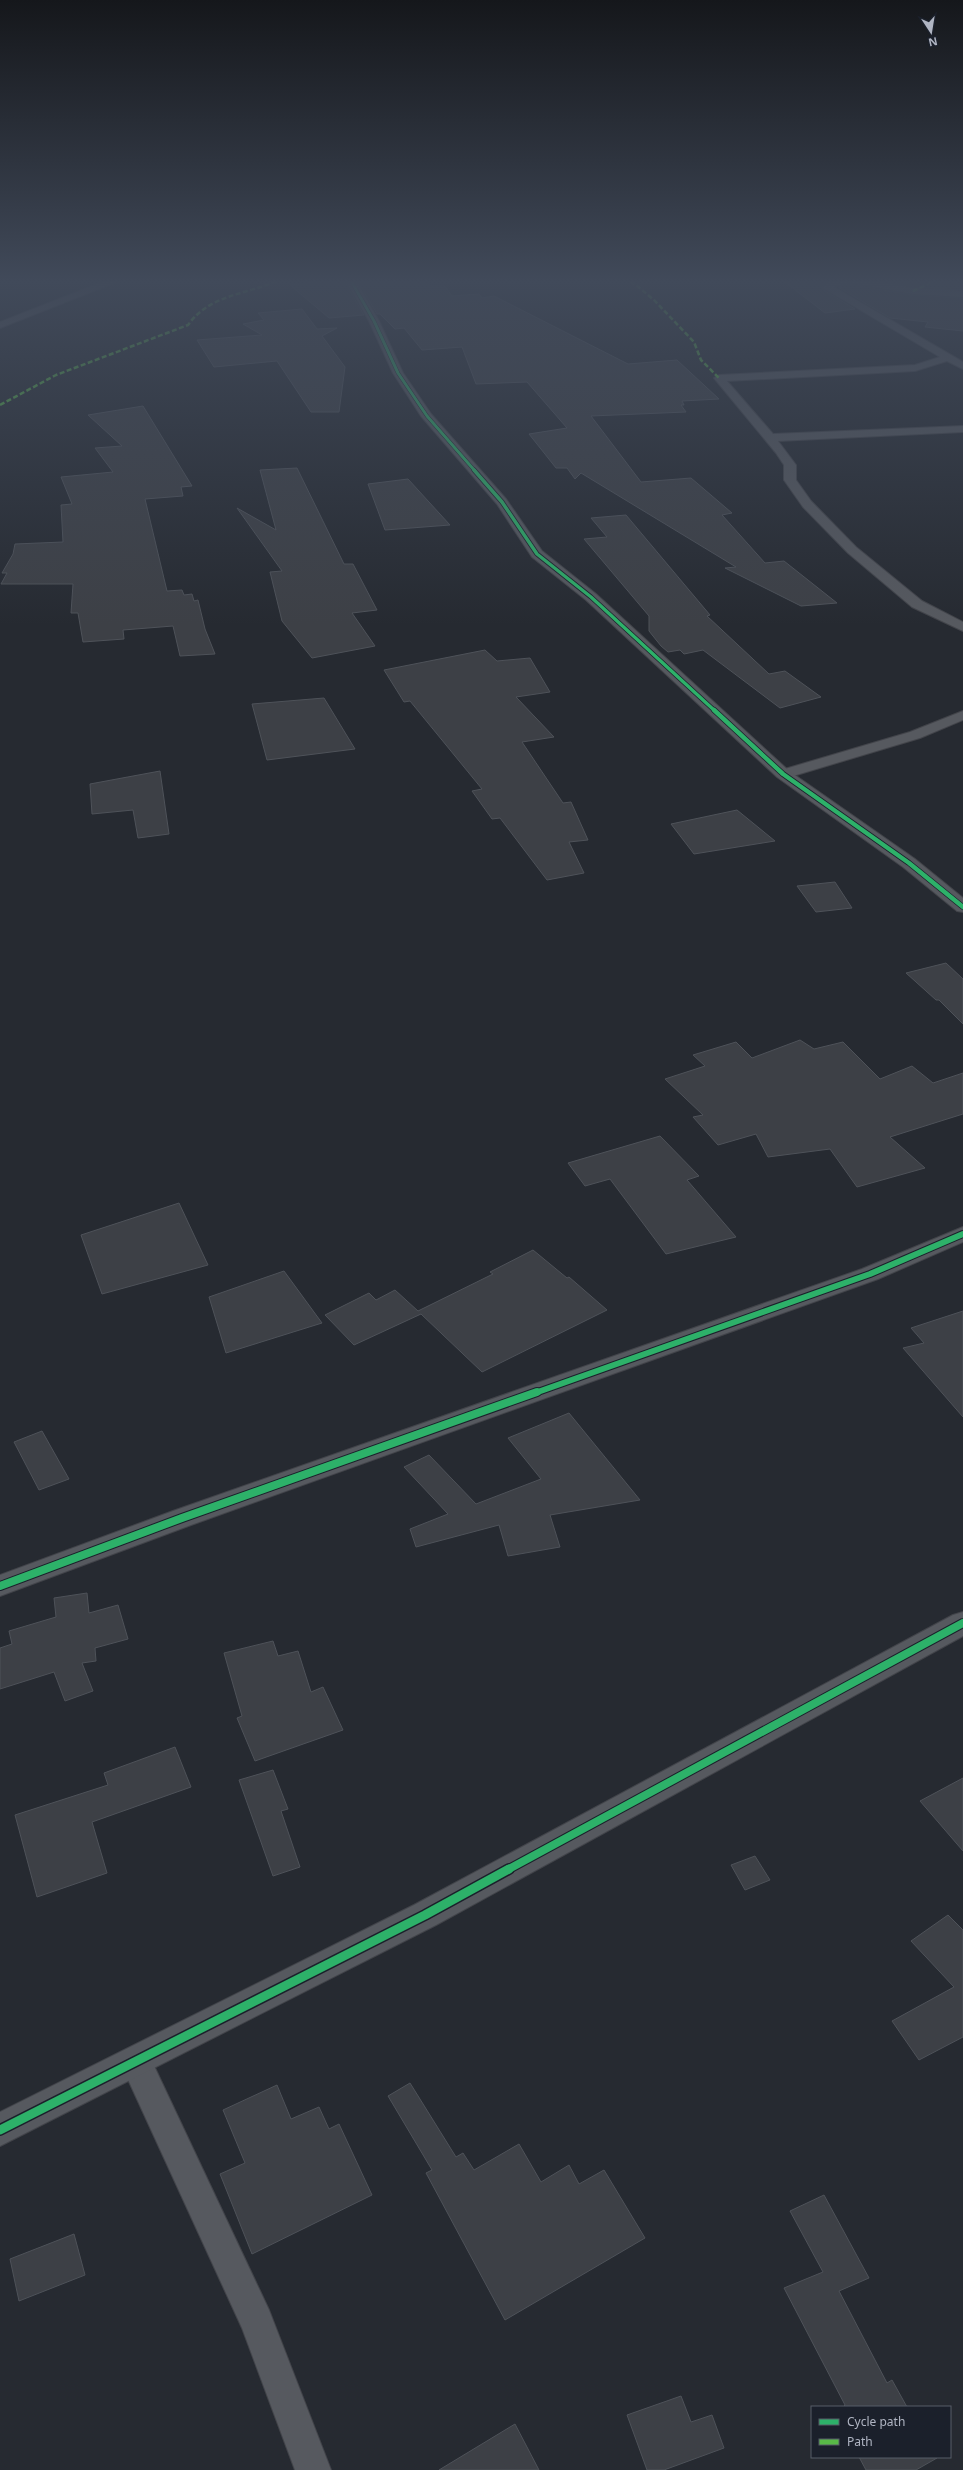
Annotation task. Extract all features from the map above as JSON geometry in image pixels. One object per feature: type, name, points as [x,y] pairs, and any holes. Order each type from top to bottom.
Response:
[{"type":"street","points":[[412,394],[427,416],[502,502],[537,554],[590,597],[784,774],[910,863],[963,907]]},
{"type":"street","points":[[0,1586],[182,1518],[870,1274],[963,1234]]},
{"type":"street","points":[[0,2130],[425,1915],[963,1622]]},
{"type":"lane","points":[[733,394],[790,465],[790,480],[807,504],[852,550],[918,604],[963,627]]},
{"type":"lane","points":[[769,438],[963,429]]},
{"type":"lane","points":[[784,774],[915,735],[963,715]]},
{"type":"lane","points":[[136,2062],[257,2322],[312,2470]]},
{"type":"building","points":[[299,394],[341,394],[339,412],[311,412]]},
{"type":"building","points":[[538,394],[714,394],[719,399],[682,401],[684,405],[681,405],[686,412],[591,416],[641,482],[691,478],[732,513],[722,515],[765,563],[784,561],[837,603],[801,606],[725,568],[736,567],[581,473],[575,479],[567,468],[556,468],[529,434],[567,428]]},
{"type":"building","points":[[143,406],[192,486],[181,487],[183,496],[145,499],[167,591],[182,590],[184,595],[192,594],[194,601],[198,600],[205,629],[215,654],[180,656],[173,626],[123,630],[124,639],[83,642],[78,613],[71,613],[73,584],[1,584],[7,573],[2,573],[13,554],[15,544],[63,542],[61,505],[72,504],[61,477],[113,472],[95,448],[122,446],[88,415]]},
{"type":"building","points":[[297,468],[344,564],[353,564],[377,610],[352,613],[375,646],[312,658],[282,621],[270,572],[282,571],[237,508],[276,530],[260,470]]},
{"type":"building","points":[[408,479],[450,525],[385,530],[368,484]]},
{"type":"building","points":[[626,515],[710,615],[707,616],[769,674],[785,671],[821,697],[780,708],[703,650],[684,654],[680,650],[668,652],[661,646],[649,631],[649,616],[584,539],[607,537],[591,518]]},
{"type":"building","points":[[485,650],[497,661],[530,658],[550,692],[516,697],[554,737],[522,742],[563,803],[571,802],[588,840],[569,842],[584,873],[547,880],[500,818],[492,819],[472,791],[482,789],[410,701],[404,702],[384,670]]},
{"type":"building","points":[[324,698],[355,749],[267,760],[252,704]]},
{"type":"building","points":[[160,771],[169,834],[138,838],[133,810],[92,814],[90,784]]},
{"type":"building","points":[[737,810],[775,841],[694,854],[671,824]]},
{"type":"building","points":[[835,882],[852,908],[816,912],[797,886]]},
{"type":"building","points":[[946,963],[963,979],[963,1024],[939,1000],[936,1000],[906,973]]},
{"type":"building","points":[[800,1040],[814,1049],[843,1042],[880,1079],[912,1066],[933,1083],[963,1073],[963,1114],[890,1137],[925,1168],[857,1187],[830,1149],[768,1157],[756,1134],[718,1145],[693,1117],[703,1115],[665,1079],[705,1066],[693,1055],[736,1042],[752,1058]]},
{"type":"building","points":[[660,1136],[699,1176],[687,1180],[736,1237],[666,1254],[610,1179],[585,1186],[568,1163]]},
{"type":"building","points":[[179,1203],[208,1265],[102,1294],[81,1235]]},
{"type":"building","points":[[533,1250],[567,1278],[569,1277],[607,1310],[482,1372],[421,1314],[354,1345],[325,1315],[369,1293],[376,1300],[395,1290],[418,1311],[493,1274],[490,1272]]},
{"type":"building","points":[[284,1271],[322,1323],[226,1353],[209,1297]]},
{"type":"building","points":[[963,1311],[963,1417],[903,1348],[924,1343],[911,1328]]},
{"type":"building","points":[[569,1413],[640,1500],[550,1515],[560,1547],[508,1556],[499,1525],[416,1547],[410,1529],[448,1514],[404,1467],[429,1455],[476,1504],[541,1479],[508,1438]]},
{"type":"building","points":[[42,1431],[69,1479],[39,1490],[14,1442]]},
{"type":"building","points":[[87,1593],[89,1613],[118,1605],[128,1639],[95,1648],[96,1661],[82,1663],[93,1691],[65,1701],[54,1672],[0,1689],[0,1648],[12,1644],[9,1631],[56,1617],[54,1598]]},
{"type":"building","points":[[273,1641],[278,1656],[298,1651],[311,1692],[323,1687],[343,1730],[255,1761],[237,1718],[242,1716],[224,1653]]},
{"type":"building","points":[[175,1747],[191,1787],[92,1822],[107,1873],[37,1897],[15,1815],[108,1785],[104,1773]]},
{"type":"building","points":[[273,1770],[288,1809],[281,1811],[300,1867],[273,1876],[239,1780]]},
{"type":"building","points":[[963,1778],[963,1851],[920,1801]]},
{"type":"building","points":[[755,1856],[770,1880],[745,1890],[731,1865]]},
{"type":"building","points":[[948,1915],[963,1930],[963,2037],[919,2060],[892,2021],[954,1987],[911,1941]]},
{"type":"building","points":[[410,2083],[456,2157],[463,2153],[474,2170],[519,2144],[541,2182],[569,2165],[579,2184],[604,2170],[645,2238],[505,2320],[426,2173],[432,2170],[388,2096]]},
{"type":"building","points":[[277,2085],[291,2119],[319,2107],[329,2129],[339,2124],[372,2195],[252,2254],[220,2174],[245,2163],[223,2110]]},
{"type":"building","points":[[824,2195],[869,2278],[839,2291],[887,2383],[892,2380],[906,2406],[844,2406],[845,2405],[784,2288],[823,2272],[790,2211]]},
{"type":"building","points":[[74,2234],[85,2275],[19,2301],[10,2259]]},
{"type":"building","points":[[681,2396],[691,2422],[712,2415],[724,2448],[664,2470],[647,2470],[627,2415]]},
{"type":"building","points":[[515,2424],[539,2470],[439,2470]]},
{"type":"building","points":[[860,2458],[937,2458],[916,2470],[866,2470]]},
{"type":"marked path","points":[[0,405],[20,394]]},
{"type":"cycle path","points":[[412,394],[427,416],[502,502],[537,554],[591,597],[783,774],[909,863],[963,907]]},
{"type":"cycle path","points":[[0,1586],[182,1518],[870,1274],[963,1234]]},
{"type":"cycle path","points":[[0,2130],[425,1915],[963,1623]]}]
